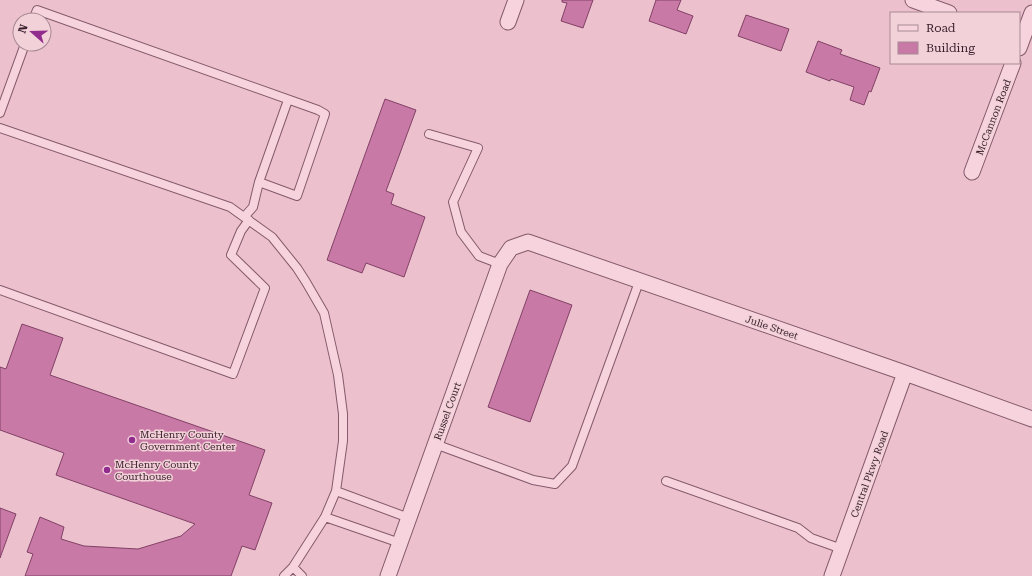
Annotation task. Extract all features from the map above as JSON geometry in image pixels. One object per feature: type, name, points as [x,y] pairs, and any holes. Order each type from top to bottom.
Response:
[{"type":"street","points":[[508,22],[516,0]]},
{"type":"street","points":[[912,0],[946,12]]},
{"type":"street","points":[[1023,42],[1032,13]]},
{"type":"street","name":"McCannon Road","points":[[972,172],[1013,64]]},
{"type":"street","name":"Julie Street","points":[[511,248],[528,242],[1032,418]]},
{"type":"street","name":"Russel Court","points":[[388,576],[500,264],[511,248]]},
{"type":"street","name":"Central Pkwy Road","points":[[832,576],[905,373]]},
{"type":"lane","points":[[52,15],[318,110],[325,114],[296,196],[259,182]]},
{"type":"lane","points":[[0,113],[22,52]]},
{"type":"lane","points":[[0,290],[233,374],[265,288],[231,255],[246,218],[253,207],[259,182],[288,100]]},
{"type":"lane","points":[[0,128],[230,207],[272,237],[297,268],[324,313],[338,375],[343,414],[343,441],[336,491],[325,517],[292,567],[284,576]]},
{"type":"lane","points":[[429,134],[478,148],[453,202],[461,232],[479,256],[500,264]]},
{"type":"lane","points":[[436,444],[532,480],[555,484],[572,466],[639,282]]},
{"type":"lane","points":[[666,481],[798,528],[811,538],[842,549]]},
{"type":"lane","points":[[336,491],[409,518]]},
{"type":"lane","points":[[325,517],[400,543]]},
{"type":"lane","points":[[292,567],[302,576]]},
{"type":"building","points":[[562,0],[593,0],[583,28],[561,21],[567,3],[562,2]]},
{"type":"building","points":[[656,0],[681,0],[677,10],[693,16],[686,34],[649,21]]},
{"type":"building","points":[[746,15],[789,29],[781,51],[738,36]]},
{"type":"building","points":[[818,41],[842,50],[840,54],[880,68],[871,92],[869,91],[864,105],[850,100],[854,87],[831,79],[830,81],[806,72]]},
{"type":"building","points":[[385,99],[416,110],[386,191],[394,194],[391,204],[425,217],[404,277],[366,263],[362,273],[327,260]]},
{"type":"building","points":[[530,290],[572,305],[530,422],[488,407]]},
{"type":"building","name":"McHenry County Government Center","points":[[22,324],[63,338],[50,375],[265,450],[249,495],[272,503],[255,550],[242,546],[231,576],[25,576],[33,554],[27,552],[40,517],[64,527],[61,539],[84,546],[138,549],[181,536],[195,524],[56,475],[64,453],[0,430],[0,367],[6,369]]},
{"type":"building","points":[[0,508],[16,514],[0,558]]},
{"type":"place","name":"McHenry County Government Center","points":[[132,440]]},
{"type":"place","name":"McHenry County Courthouse","points":[[107,470]]}]
